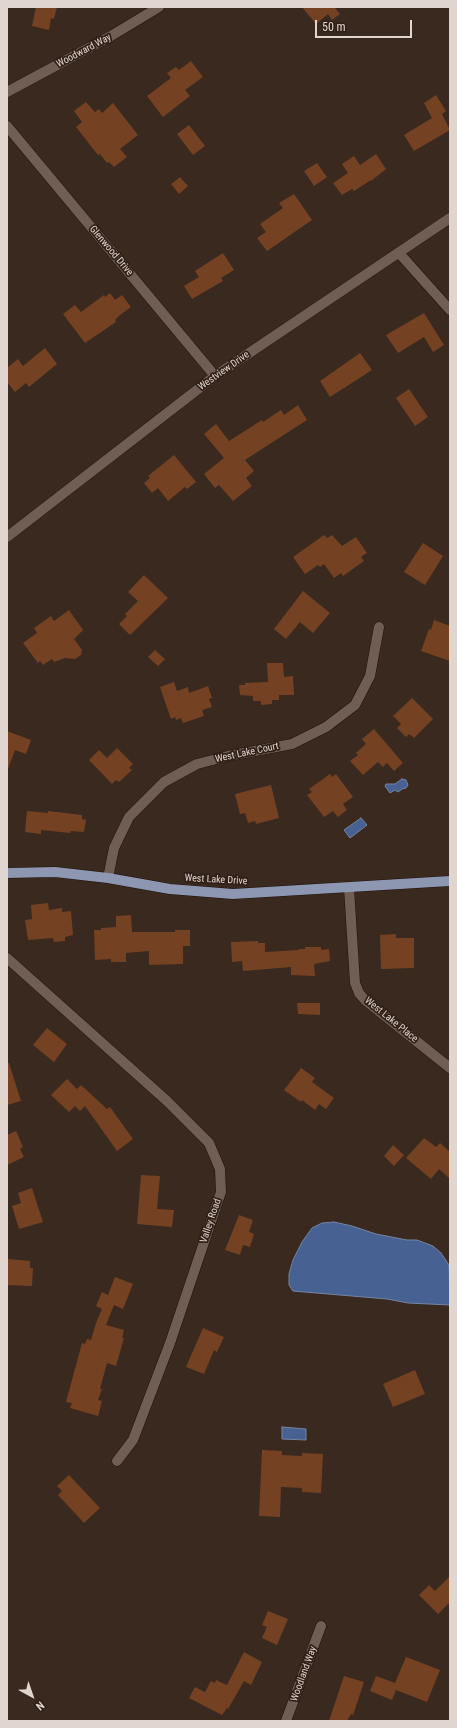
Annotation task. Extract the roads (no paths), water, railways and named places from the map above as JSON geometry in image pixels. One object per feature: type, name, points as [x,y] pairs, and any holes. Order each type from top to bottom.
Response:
[{"type":"main road","name":"West Lake Drive","points":[[7,873],[55,872],[108,878],[170,889],[233,894],[450,881]]},
{"type":"street","name":"Woodward Way","points":[[7,92],[111,36],[159,7]]},
{"type":"street","name":"Glenwood Drive","points":[[7,126],[216,376]]},
{"type":"street","name":"Westview Drive","points":[[7,537],[216,376],[450,218]]},
{"type":"street","points":[[399,253],[450,310]]},
{"type":"street","name":"West Lake Court","points":[[108,878],[114,848],[129,817],[164,782],[197,764],[228,756],[292,744],[326,727],[355,705],[370,676],[379,627]]},
{"type":"street","name":"West Lake Place","points":[[349,888],[355,983],[359,992],[365,1000],[450,1068]]},
{"type":"street","name":"Valley Road","points":[[7,958],[172,1106],[209,1143],[220,1169],[221,1192],[170,1343],[133,1440],[117,1461]]},
{"type":"street","name":"Woodland Way","points":[[286,1721],[321,1626]]},
{"type":"water","points":[[402,779],[406,780],[408,785],[406,788],[398,792],[395,790],[390,793],[385,786],[386,784],[395,784]]},
{"type":"water","points":[[361,818],[367,825],[350,838],[344,830]]},
{"type":"water","points":[[334,1222],[376,1234],[407,1240],[417,1240],[433,1246],[441,1253],[449,1265],[450,1305],[408,1303],[387,1299],[293,1291],[289,1285],[289,1274],[293,1260],[302,1242],[312,1228],[322,1223]]},
{"type":"water","points":[[282,1427],[306,1429],[306,1440],[282,1439]]}]
